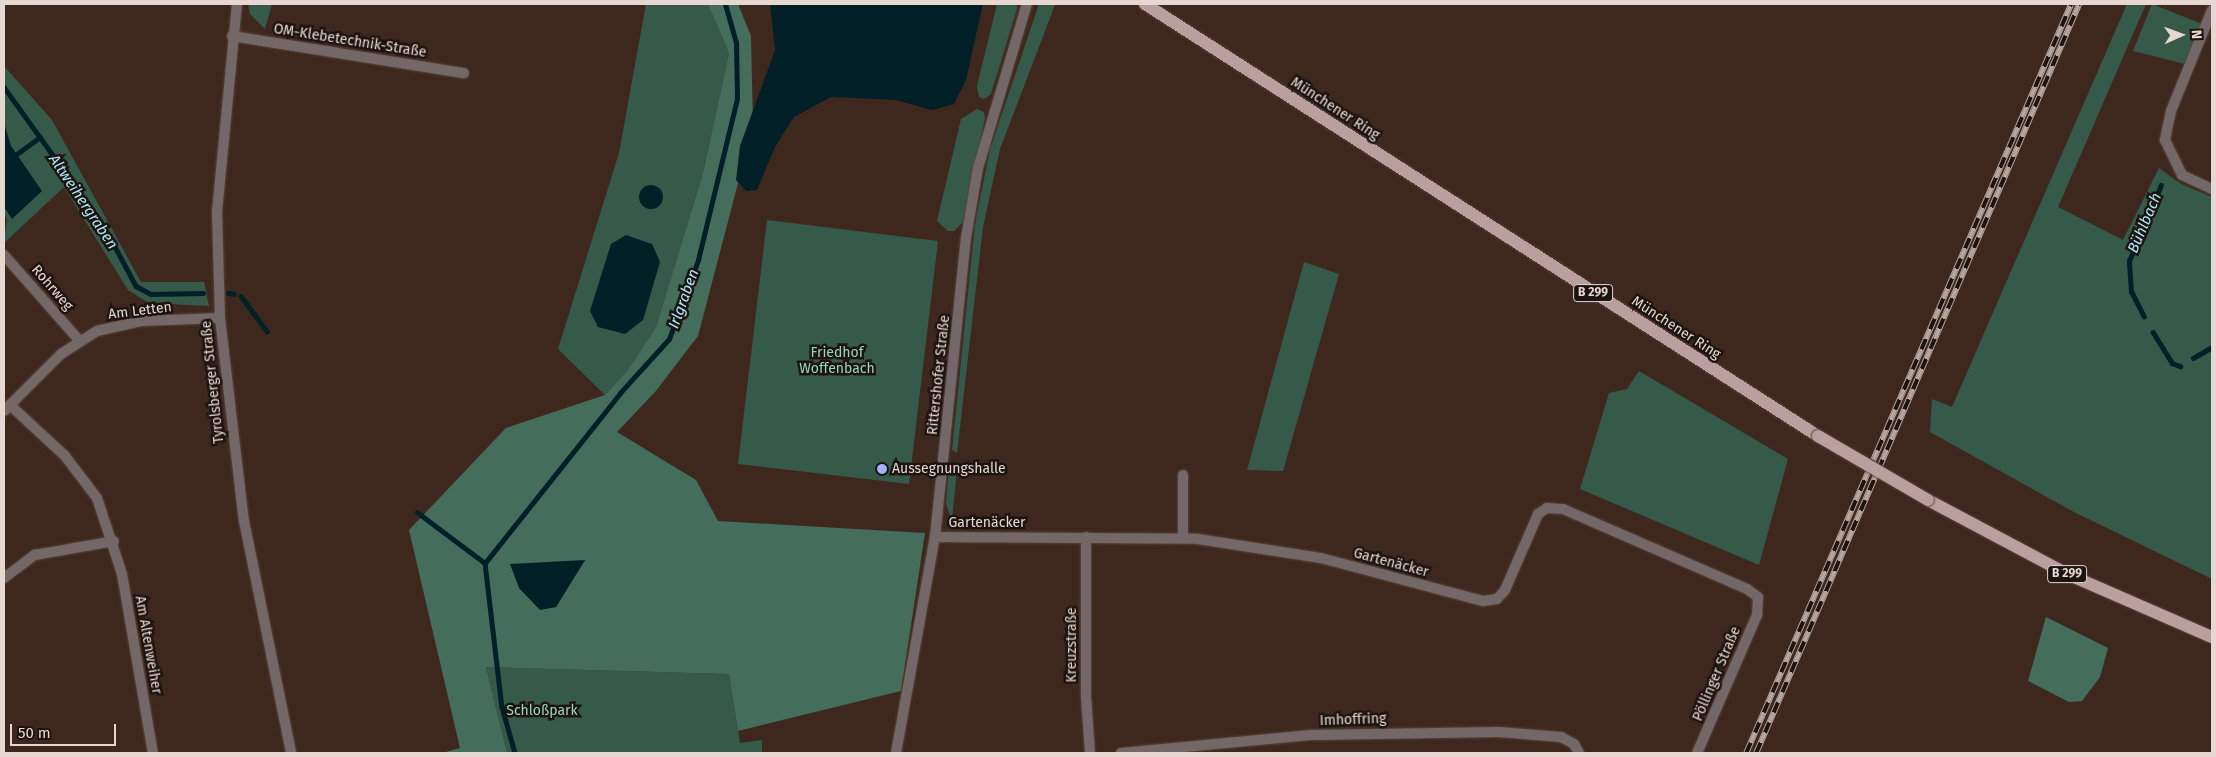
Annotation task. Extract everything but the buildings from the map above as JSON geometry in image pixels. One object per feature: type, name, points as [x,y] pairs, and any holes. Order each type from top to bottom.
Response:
[{"type":"main road","name":"Münchener Ring","points":[[1145,4],[1818,436],[1928,500],[2067,574],[2212,637]]},
{"type":"street","name":"Tyrolsberger Straße","points":[[236,4],[217,210],[220,318],[244,521],[291,753]]},
{"type":"street","name":"Rittershofer Straße","points":[[896,753],[935,537],[969,224],[986,142],[1027,4]]},
{"type":"street","points":[[2212,10],[2171,111],[2166,140],[2182,175],[2212,189]]},
{"type":"street","name":"OM-Klebetechnik-Straße","points":[[232,36],[464,74]]},
{"type":"street","name":"Rohrweg","points":[[4,255],[79,340]]},
{"type":"street","name":"Am Letten","points":[[7,408],[79,340],[123,324],[220,318]]},
{"type":"street","name":"Am Altenweiher","points":[[7,408],[83,477],[114,541],[153,753]]},
{"type":"street","points":[[1183,475],[1183,538]]},
{"type":"street","name":"Gartenäcker","points":[[935,537],[1183,538],[1321,558],[1467,599],[1492,600],[1505,590],[1533,519],[1543,510],[1558,508],[1748,588],[1760,604]]},
{"type":"street","name":"Kreuzstraße","points":[[1086,537],[1090,753]]},
{"type":"street","points":[[4,578],[35,555],[114,541]]},
{"type":"street","name":"Pöllinger Straße","points":[[1697,753],[1760,604]]},
{"type":"street","name":"Imhoffring","points":[[1121,753],[1313,735],[1499,732],[1561,737],[1574,744],[1579,753]]},
{"type":"green space","points":[[248,4],[272,4],[265,29],[250,14]]},
{"type":"green space","points":[[646,4],[708,4],[729,53],[703,173],[656,327],[627,371],[605,395],[558,349],[619,153]]},
{"type":"green space","points":[[708,4],[738,4],[751,36],[753,126],[698,336],[655,392],[617,432],[696,480],[718,521],[925,533],[901,691],[738,731],[729,674],[486,667],[507,753],[442,753],[460,748],[409,530],[506,428],[605,395],[627,371],[656,327],[703,173],[729,53]],"holes":[[[585,560],[556,607],[540,609],[519,588]]]},
{"type":"green space","points":[[997,4],[1017,4],[1017,9],[991,94],[984,99],[979,97],[977,86]]},
{"type":"green space","points":[[1039,4],[1055,5],[1000,149],[983,227],[957,453],[952,450],[975,224],[990,149]]},
{"type":"green space","points":[[2127,4],[2146,4],[2058,207],[2123,240],[2159,168],[2181,184],[2212,197],[2212,579],[2074,512],[1930,432],[1932,399],[1952,407]]},
{"type":"green space","points":[[2152,4],[2202,24],[2185,64],[2133,51]]},
{"type":"green space","points":[[4,66],[52,120],[141,282],[204,282],[209,306],[149,303],[128,290],[64,187],[4,243],[7,219],[4,215]]},
{"type":"green space","points":[[977,109],[984,112],[985,118],[963,222],[954,231],[948,231],[937,221],[961,119]]},
{"type":"green space","name":"Friedhof Woffenbach","points":[[767,220],[938,241],[909,484],[738,464]]},
{"type":"green space","points":[[1304,262],[1339,274],[1283,471],[1247,470]]},
{"type":"green space","points":[[1639,371],[1788,459],[1759,565],[1580,489],[1609,393],[1627,389]]},
{"type":"green space","points":[[949,469],[957,469],[952,520],[946,504]]},
{"type":"green space","points":[[2046,617],[2108,648],[2100,677],[2082,701],[2069,702],[2028,681]]},
{"type":"green space","name":"Schloßpark","points":[[486,667],[729,674],[740,743],[762,740],[762,753],[507,753]]},
{"type":"water","points":[[770,4],[983,4],[966,80],[954,104],[932,110],[896,100],[831,97],[794,117],[775,147],[757,190],[746,191],[736,180],[740,146],[775,50]]},
{"type":"water","points":[[4,123],[11,146],[42,191],[12,219],[4,207]]},
{"type":"water","points":[[651,185],[659,189],[663,197],[659,205],[651,209],[643,205],[639,197],[643,189]]},
{"type":"water","points":[[626,235],[652,244],[660,262],[643,320],[625,334],[598,327],[590,311],[611,244]]},
{"type":"water","points":[[585,560],[556,607],[540,610],[519,588],[510,564]]},
{"type":"waterway","name":"Irlgraben","points":[[485,563],[620,393],[669,339],[698,260],[737,99],[736,43],[725,4]]},
{"type":"waterway","name":"Altweihergraben","points":[[4,87],[104,226],[136,286],[151,294],[203,293]]},
{"type":"waterway","points":[[14,156],[40,137]]},
{"type":"waterway","name":"Bühlbach","points":[[2144,317],[2131,292],[2129,261],[2161,185]]},
{"type":"waterway","name":"Altweihergraben","points":[[228,293],[234,294]]},
{"type":"waterway","name":"Altweihergraben","points":[[241,296],[267,331]]},
{"type":"waterway","name":"Bühlbach","points":[[2153,332],[2172,363],[2180,366]]},
{"type":"waterway","name":"Bühlbach","points":[[2193,358],[2212,347]]},
{"type":"waterway","name":"Altweihergraben","points":[[417,512],[485,563]]},
{"type":"waterway","points":[[485,563],[502,707],[515,753]]},
{"type":"railway","points":[[1746,753],[2071,4]]},
{"type":"railway","points":[[1756,753],[2079,4]]},
{"type":"place","name":"Aussegnungshalle","points":[[882,469]]}]
